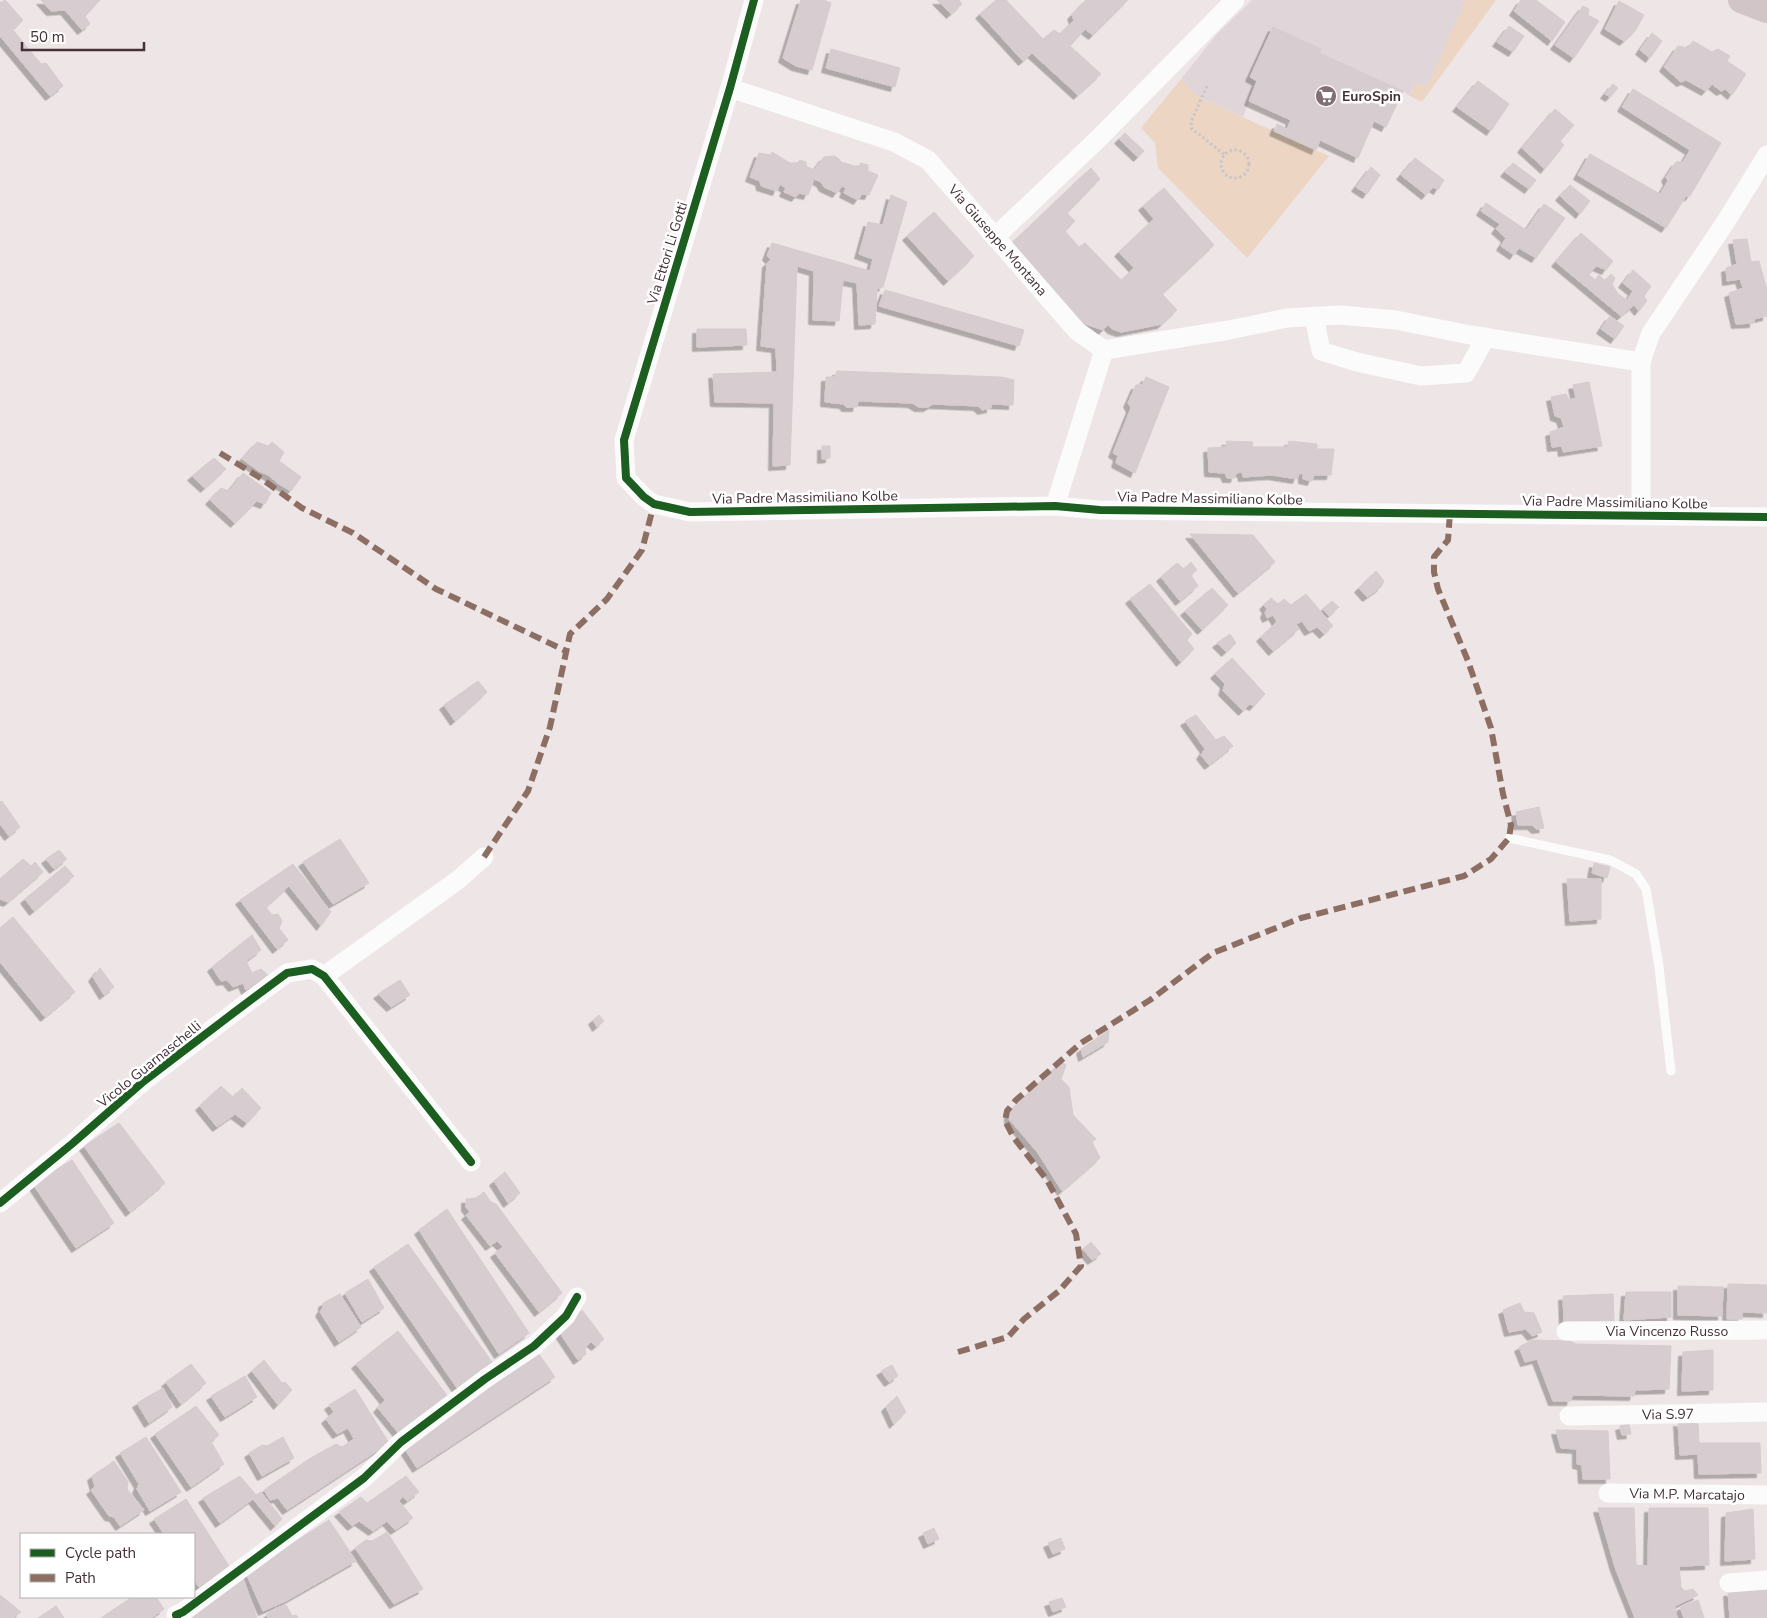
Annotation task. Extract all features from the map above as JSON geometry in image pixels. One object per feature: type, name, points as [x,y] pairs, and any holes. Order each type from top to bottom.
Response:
[{"type":"main road","points":[[1742,0],[1767,10]]},
{"type":"street","name":"Via Ettori Li Gotti","points":[[654,504],[644,497],[626,478],[624,440],[730,88],[754,0]]},
{"type":"street","points":[[995,237],[1098,139],[1236,0]]},
{"type":"street","name":"Via Giuseppe Montana","points":[[730,88],[894,142],[928,160],[1077,331],[1104,350]]},
{"type":"street","points":[[1641,514],[1641,362],[1651,333],[1725,223],[1767,155]]},
{"type":"street","points":[[1055,506],[1104,350],[1229,330],[1287,318],[1339,315],[1396,320],[1486,337],[1641,362]]},
{"type":"street","points":[[1314,316],[1321,351],[1357,362],[1421,376],[1466,373],[1486,337]]},
{"type":"street","name":"Via Padre Massimiliano Kolbe","points":[[654,504],[690,512],[1055,506],[1100,510],[1641,514],[1767,517]]},
{"type":"street","points":[[471,1162],[324,976],[458,880],[484,857]]},
{"type":"street","name":"Vicolo Guarnaschelli","points":[[0,1203],[144,1081],[287,973],[312,969],[324,976]]},
{"type":"street","points":[[178,1618],[176,1614],[183,1612],[364,1478],[401,1442],[485,1379],[534,1346],[566,1316],[577,1297]]},
{"type":"street","name":"Via Vincenzo Russo","points":[[1566,1331],[1767,1330]]},
{"type":"street","name":"Via S.97","points":[[1568,1416],[1767,1412]]},
{"type":"street","name":"Via M.P. Marcatajo","points":[[1608,1493],[1767,1495]]},
{"type":"street","points":[[1728,1583],[1767,1580]]},
{"type":"lane","points":[[1509,838],[1610,860],[1636,874],[1646,889],[1659,967],[1671,1071]]},
{"type":"path","points":[[1207,86],[1191,122],[1191,128],[1225,155]]},
{"type":"path","points":[[1232,150],[1240,151],[1249,162],[1248,171],[1237,178],[1227,176],[1221,166],[1225,155],[1232,150]]},
{"type":"shaded area","points":[[1252,0],[1461,0],[1465,2],[1427,87],[1415,82],[1410,96],[1403,91],[1250,77],[1257,81],[1243,117],[1198,97],[1181,79],[1216,35]]},
{"type":"shaded area","points":[[1461,0],[1496,0],[1422,102],[1410,96],[1415,82],[1427,87],[1464,1]]},
{"type":"shaded area","points":[[1181,79],[1198,97],[1329,156],[1247,258],[1158,168],[1155,143],[1141,128]]},
{"type":"building","points":[[5,0],[23,20],[13,30],[41,64],[46,63],[63,86],[50,96],[0,36],[0,3]]},
{"type":"building","points":[[41,0],[100,0],[85,16],[90,24],[82,30],[65,10],[51,11]]},
{"type":"building","points":[[801,0],[823,0],[831,3],[812,70],[796,66],[783,58]]},
{"type":"building","points":[[937,0],[959,0],[962,4],[951,14]]},
{"type":"building","points":[[996,0],[1006,0],[1043,39],[1054,30],[1060,34],[1074,20],[1072,15],[1086,0],[1128,0],[1093,35],[1085,29],[1070,46],[1101,74],[1078,95],[1032,53],[1023,61],[980,14]]},
{"type":"building","points":[[1521,0],[1536,0],[1565,22],[1552,41],[1514,11]]},
{"type":"building","points":[[1619,1],[1644,15],[1635,31],[1624,41],[1605,29]]},
{"type":"building","points":[[1583,6],[1589,9],[1588,15],[1599,21],[1574,58],[1555,45]]},
{"type":"building","points":[[1509,26],[1524,36],[1513,52],[1497,42]]},
{"type":"building","name":"EuroSpin","points":[[1273,27],[1321,49],[1319,53],[1403,91],[1386,127],[1374,121],[1358,158],[1320,140],[1316,150],[1274,131],[1277,124],[1287,129],[1291,120],[1249,101],[1257,81],[1250,77]]},
{"type":"building","points":[[1652,33],[1662,41],[1650,58],[1640,50]]},
{"type":"building","points":[[1693,41],[1712,52],[1718,49],[1730,56],[1727,61],[1746,74],[1732,95],[1725,89],[1721,91],[1712,84],[1706,91],[1686,80],[1681,82],[1664,67],[1678,46],[1688,48]]},
{"type":"building","points":[[831,49],[900,68],[895,87],[826,68]]},
{"type":"building","points":[[1478,81],[1509,104],[1491,131],[1457,107]]},
{"type":"building","points":[[1613,84],[1618,88],[1610,97],[1605,94]]},
{"type":"building","points":[[1633,89],[1721,143],[1690,196],[1686,196],[1666,228],[1578,175],[1590,154],[1660,194],[1668,181],[1666,177],[1676,162],[1683,162],[1690,150],[1622,107]]},
{"type":"building","points":[[1555,109],[1574,125],[1560,141],[1564,145],[1545,169],[1522,148]]},
{"type":"building","points":[[1125,133],[1144,151],[1138,157],[1119,139]]},
{"type":"building","points":[[772,152],[790,163],[797,163],[800,160],[806,162],[806,166],[814,170],[824,157],[834,156],[841,162],[854,166],[859,166],[861,163],[868,165],[868,171],[878,175],[869,195],[862,194],[858,200],[844,193],[846,188],[842,186],[837,193],[824,187],[821,182],[814,179],[808,195],[799,193],[796,197],[784,192],[786,188],[780,184],[777,191],[761,186],[760,181],[750,177],[759,153],[770,155]]},
{"type":"building","points":[[1415,158],[1444,180],[1438,190],[1433,187],[1426,195],[1401,175]]},
{"type":"building","points":[[1513,163],[1536,180],[1529,189],[1505,172]]},
{"type":"building","points":[[1371,167],[1380,175],[1367,194],[1356,187]]},
{"type":"building","points":[[1091,168],[1100,179],[1067,213],[1075,221],[1065,231],[1079,247],[1085,243],[1121,280],[1093,308],[1108,325],[1103,330],[1079,322],[1010,245]]},
{"type":"building","points":[[1570,185],[1590,201],[1580,214],[1560,196]]},
{"type":"building","points":[[1164,188],[1214,245],[1162,294],[1177,310],[1162,324],[1121,332],[1112,329],[1093,308],[1134,268],[1119,252],[1154,219],[1143,206]]},
{"type":"building","points":[[891,195],[907,202],[883,287],[877,288],[875,324],[859,325],[857,283],[843,280],[839,321],[813,320],[814,271],[797,266],[790,465],[773,466],[774,403],[715,402],[713,374],[777,372],[776,348],[761,346],[767,263],[771,260],[767,256],[772,243],[870,271],[873,259],[859,254],[868,222],[883,225]]},
{"type":"building","points":[[1486,203],[1526,230],[1544,204],[1565,218],[1536,258],[1519,248],[1514,255],[1501,246],[1506,238],[1496,229],[1500,224],[1481,211]]},
{"type":"building","points":[[934,212],[974,256],[948,281],[907,236]]},
{"type":"building","points":[[1581,233],[1613,261],[1606,270],[1597,266],[1588,274],[1595,280],[1599,275],[1605,281],[1611,274],[1615,278],[1612,284],[1618,294],[1627,300],[1633,291],[1623,283],[1633,270],[1651,286],[1644,296],[1647,301],[1639,311],[1634,305],[1621,316],[1556,262]]},
{"type":"building","points":[[1747,239],[1751,262],[1759,261],[1767,290],[1767,316],[1754,319],[1754,323],[1736,324],[1729,293],[1743,288],[1740,279],[1727,281],[1726,268],[1737,264],[1733,240]]},
{"type":"building","points":[[885,290],[1024,330],[1019,346],[879,306]]},
{"type":"building","points":[[1610,316],[1624,326],[1615,339],[1601,329]]},
{"type":"building","points":[[697,329],[746,329],[747,345],[697,347]]},
{"type":"building","points":[[837,371],[1001,377],[1014,380],[1013,405],[991,404],[991,408],[982,410],[978,406],[933,404],[928,407],[919,407],[912,403],[858,401],[857,407],[846,407],[844,404],[825,402],[826,377],[835,377]]},
{"type":"building","points":[[1146,377],[1169,387],[1135,473],[1116,463],[1118,456],[1113,453],[1131,408],[1128,403],[1136,385],[1142,385]]},
{"type":"building","points":[[1589,382],[1602,446],[1563,452],[1562,446],[1552,447],[1550,432],[1564,427],[1561,418],[1555,416],[1551,397],[1566,394],[1569,400],[1576,398],[1573,385]]},
{"type":"building","points":[[1226,441],[1253,442],[1252,447],[1287,447],[1289,441],[1317,444],[1317,449],[1334,449],[1331,475],[1314,475],[1312,481],[1303,479],[1303,473],[1299,474],[1297,479],[1272,475],[1243,477],[1242,472],[1236,473],[1235,478],[1227,478],[1225,473],[1209,472],[1208,448],[1227,447]]},
{"type":"building","points":[[257,442],[268,446],[272,442],[284,452],[279,461],[301,477],[291,491],[242,459]]},
{"type":"building","points":[[822,446],[830,446],[830,458],[822,459]]},
{"type":"building","points":[[214,458],[226,469],[205,488],[192,476]]},
{"type":"building","points":[[243,473],[271,493],[265,504],[257,501],[235,523],[210,500],[221,488],[229,491]]},
{"type":"building","points":[[1190,534],[1253,535],[1275,562],[1238,593]]},
{"type":"building","points":[[1191,562],[1197,570],[1191,575],[1198,586],[1180,601],[1161,577],[1177,563],[1184,569]]},
{"type":"building","points":[[1376,571],[1384,581],[1381,587],[1367,597],[1359,588]]},
{"type":"building","points":[[1150,584],[1192,634],[1187,640],[1194,649],[1181,662],[1130,599]]},
{"type":"building","points":[[1212,588],[1228,605],[1202,630],[1185,611]]},
{"type":"building","points":[[1306,594],[1333,626],[1324,634],[1317,627],[1309,631],[1302,621],[1296,624],[1299,629],[1273,651],[1261,637],[1277,622],[1273,615],[1267,618],[1265,613],[1267,609],[1264,605],[1271,598],[1278,604],[1284,599],[1291,605]]},
{"type":"building","points":[[1332,601],[1339,607],[1329,616],[1323,609]]},
{"type":"building","points":[[1230,634],[1236,643],[1226,652],[1217,643]]},
{"type":"building","points":[[1232,658],[1265,694],[1254,706],[1250,704],[1243,711],[1223,691],[1225,684],[1215,674]]},
{"type":"building","points":[[478,681],[487,692],[455,721],[444,705]]},
{"type":"building","points":[[1196,715],[1216,740],[1224,736],[1233,746],[1209,765],[1201,755],[1205,749],[1185,721]]},
{"type":"building","points":[[2,801],[20,827],[9,836],[0,824],[0,802]]},
{"type":"building","points":[[1539,807],[1544,828],[1536,829],[1532,825],[1518,825],[1516,812]]},
{"type":"building","points":[[340,839],[369,883],[333,904],[303,862]]},
{"type":"building","points":[[59,850],[67,859],[54,869],[46,859]]},
{"type":"building","points":[[23,859],[31,866],[35,862],[43,872],[8,902],[0,899],[0,879]]},
{"type":"building","points":[[1594,863],[1610,867],[1607,878],[1592,873]]},
{"type":"building","points":[[293,864],[331,912],[321,926],[289,886],[266,907],[272,915],[278,914],[282,921],[279,928],[288,940],[277,949],[240,900]]},
{"type":"building","points":[[65,866],[74,876],[34,911],[25,899]]},
{"type":"building","points":[[1567,879],[1601,879],[1601,919],[1570,921]]},
{"type":"building","points":[[13,917],[75,992],[45,1017],[0,962],[0,928]]},
{"type":"building","points":[[252,935],[261,950],[246,961],[252,973],[261,969],[268,975],[246,990],[243,983],[233,987],[227,980],[221,981],[212,967]]},
{"type":"building","points":[[100,968],[114,987],[104,995],[93,977]]},
{"type":"building","points":[[400,980],[410,995],[391,1007],[378,994]]},
{"type":"building","points":[[599,1015],[604,1021],[597,1027],[593,1020]]},
{"type":"building","points":[[1109,1030],[1108,1042],[1083,1057],[1081,1049]]},
{"type":"building","points":[[1061,1062],[1066,1065],[1061,1079],[1069,1087],[1073,1115],[1096,1139],[1092,1142],[1100,1158],[1062,1191],[1038,1153],[1009,1119],[1009,1112]]},
{"type":"building","points":[[221,1086],[233,1097],[242,1088],[261,1108],[247,1123],[235,1114],[217,1127],[200,1106]]},
{"type":"building","points":[[119,1123],[165,1183],[130,1212],[84,1146]]},
{"type":"building","points":[[72,1160],[114,1223],[76,1248],[33,1184]]},
{"type":"building","points":[[505,1172],[520,1193],[508,1203],[494,1181]]},
{"type":"building","points":[[484,1192],[491,1202],[496,1204],[562,1293],[539,1312],[495,1253],[503,1247],[497,1241],[490,1246],[466,1215],[470,1212],[466,1207],[466,1199],[476,1198]]},
{"type":"building","points":[[447,1209],[529,1333],[499,1354],[419,1230]]},
{"type":"building","points":[[1091,1242],[1101,1254],[1092,1260],[1083,1249]]},
{"type":"building","points":[[408,1244],[492,1362],[457,1388],[374,1267]]},
{"type":"building","points":[[368,1279],[384,1308],[362,1322],[345,1293]]},
{"type":"building","points":[[1728,1284],[1767,1285],[1767,1313],[1742,1312],[1742,1319],[1727,1319]]},
{"type":"building","points":[[1678,1286],[1723,1287],[1722,1316],[1678,1315]]},
{"type":"building","points":[[1626,1292],[1671,1292],[1671,1317],[1624,1320]]},
{"type":"building","points":[[340,1294],[361,1327],[339,1342],[320,1312],[323,1303]]},
{"type":"building","points":[[1613,1294],[1614,1322],[1564,1323],[1563,1296]]},
{"type":"building","points":[[1520,1303],[1524,1312],[1534,1313],[1542,1332],[1532,1336],[1526,1329],[1509,1332],[1503,1310]]},
{"type":"building","points":[[582,1310],[604,1339],[596,1346],[591,1342],[585,1348],[586,1354],[578,1360],[558,1330]]},
{"type":"building","points":[[398,1331],[449,1398],[400,1435],[378,1408],[385,1400],[356,1364]]},
{"type":"building","points":[[1532,1340],[1570,1341],[1576,1344],[1671,1346],[1669,1389],[1635,1390],[1634,1396],[1572,1395],[1571,1401],[1553,1401],[1537,1359],[1525,1362],[1519,1347]]},
{"type":"building","points":[[536,1350],[555,1377],[417,1468],[403,1446]]},
{"type":"building","points":[[1713,1350],[1713,1390],[1682,1391],[1683,1352]]},
{"type":"building","points":[[264,1360],[282,1383],[285,1382],[292,1390],[278,1405],[252,1371]]},
{"type":"building","points":[[191,1364],[206,1383],[181,1404],[166,1382]]},
{"type":"building","points":[[892,1365],[898,1376],[889,1382],[881,1371]]},
{"type":"building","points":[[245,1376],[257,1397],[225,1417],[211,1396]]},
{"type":"building","points":[[163,1388],[172,1407],[149,1423],[137,1403]]},
{"type":"building","points":[[355,1389],[389,1443],[287,1510],[278,1498],[270,1500],[264,1490],[309,1459],[336,1444],[342,1447],[354,1439],[348,1428],[337,1434],[326,1419],[334,1412],[329,1405]]},
{"type":"building","points":[[897,1396],[906,1412],[894,1424],[886,1407]]},
{"type":"building","points":[[196,1406],[219,1435],[211,1442],[224,1464],[191,1487],[155,1434]]},
{"type":"building","points":[[1678,1422],[1698,1424],[1699,1443],[1760,1443],[1761,1473],[1699,1474],[1698,1454],[1680,1455]]},
{"type":"building","points":[[1629,1424],[1631,1434],[1622,1435],[1620,1426]]},
{"type":"building","points":[[1556,1430],[1608,1431],[1610,1479],[1583,1479],[1582,1465],[1577,1464],[1577,1449],[1561,1448]]},
{"type":"building","points":[[146,1437],[181,1492],[150,1511],[137,1489],[139,1484],[120,1453]]},
{"type":"building","points":[[283,1437],[294,1458],[262,1476],[249,1453],[262,1445],[267,1446]]},
{"type":"building","points":[[114,1461],[128,1482],[127,1489],[144,1510],[120,1526],[114,1517],[109,1516],[91,1490],[95,1487],[92,1476]]},
{"type":"building","points":[[240,1476],[256,1495],[261,1492],[282,1519],[275,1526],[253,1499],[220,1523],[203,1498]]},
{"type":"building","points":[[406,1476],[419,1492],[407,1501],[403,1496],[399,1501],[413,1518],[395,1530],[387,1521],[373,1531],[359,1521],[352,1526],[339,1512],[361,1497],[367,1503]]},
{"type":"building","points":[[186,1499],[229,1566],[199,1587],[195,1581],[195,1533],[163,1533],[154,1519]]},
{"type":"building","points":[[1598,1508],[1634,1508],[1636,1565],[1648,1566],[1649,1508],[1708,1508],[1709,1565],[1679,1566],[1681,1587],[1685,1591],[1693,1589],[1698,1595],[1675,1606],[1677,1618],[1635,1618],[1615,1567]]},
{"type":"building","points":[[1753,1509],[1755,1559],[1725,1561],[1726,1513]]},
{"type":"building","points":[[329,1520],[356,1561],[286,1601],[263,1611],[246,1573]]},
{"type":"building","points":[[934,1528],[939,1539],[928,1544],[923,1533]]},
{"type":"building","points":[[387,1532],[423,1589],[394,1604],[355,1548],[366,1540],[372,1541]]},
{"type":"building","points":[[1061,1538],[1065,1549],[1053,1554],[1048,1543]]},
{"type":"building","points":[[243,1578],[257,1618],[186,1618]]},
{"type":"building","points":[[1767,1590],[1767,1618],[1730,1618],[1728,1592]]},
{"type":"building","points":[[0,1595],[21,1612],[13,1618],[0,1618]]},
{"type":"building","points":[[131,1598],[157,1598],[164,1609],[151,1618],[101,1618]]},
{"type":"building","points":[[1062,1598],[1066,1607],[1053,1612],[1049,1602]]},
{"type":"building","points":[[1698,1600],[1704,1618],[1684,1618],[1680,1607]]},
{"type":"building","points":[[286,1605],[292,1616],[296,1615],[298,1618],[268,1618],[266,1615],[276,1608]]},
{"type":"building","points":[[56,1606],[64,1618],[38,1618]]},
{"type":"marked path","points":[[220,453],[259,477],[302,508],[353,533],[436,589],[566,651]]},
{"type":"marked path","points":[[484,857],[528,791],[550,727],[570,634],[607,599],[642,550],[654,504]]},
{"type":"marked path","points":[[958,1352],[1008,1337],[1024,1319],[1059,1291],[1081,1266],[1076,1234],[1047,1180],[1014,1138],[1005,1121],[1007,1111],[1016,1100],[1081,1043],[1150,1000],[1213,953],[1301,918],[1464,876],[1491,859],[1509,838],[1511,825],[1503,794],[1491,728],[1468,661],[1438,589],[1434,572],[1434,557],[1448,540],[1450,513]]},
{"type":"cycle path","points":[[754,0],[730,88],[624,440],[626,478],[644,497],[654,504],[690,512],[1055,506],[1100,510],[1767,517]]},
{"type":"cycle path","points":[[0,1203],[144,1081],[232,1014],[287,973],[312,969],[324,976],[471,1162]]},
{"type":"cycle path","points":[[177,1618],[176,1615],[183,1612],[364,1478],[401,1442],[485,1379],[534,1346],[566,1316],[577,1297]]},
{"type":"place","name":"EuroSpin","points":[[1326,96]]}]
